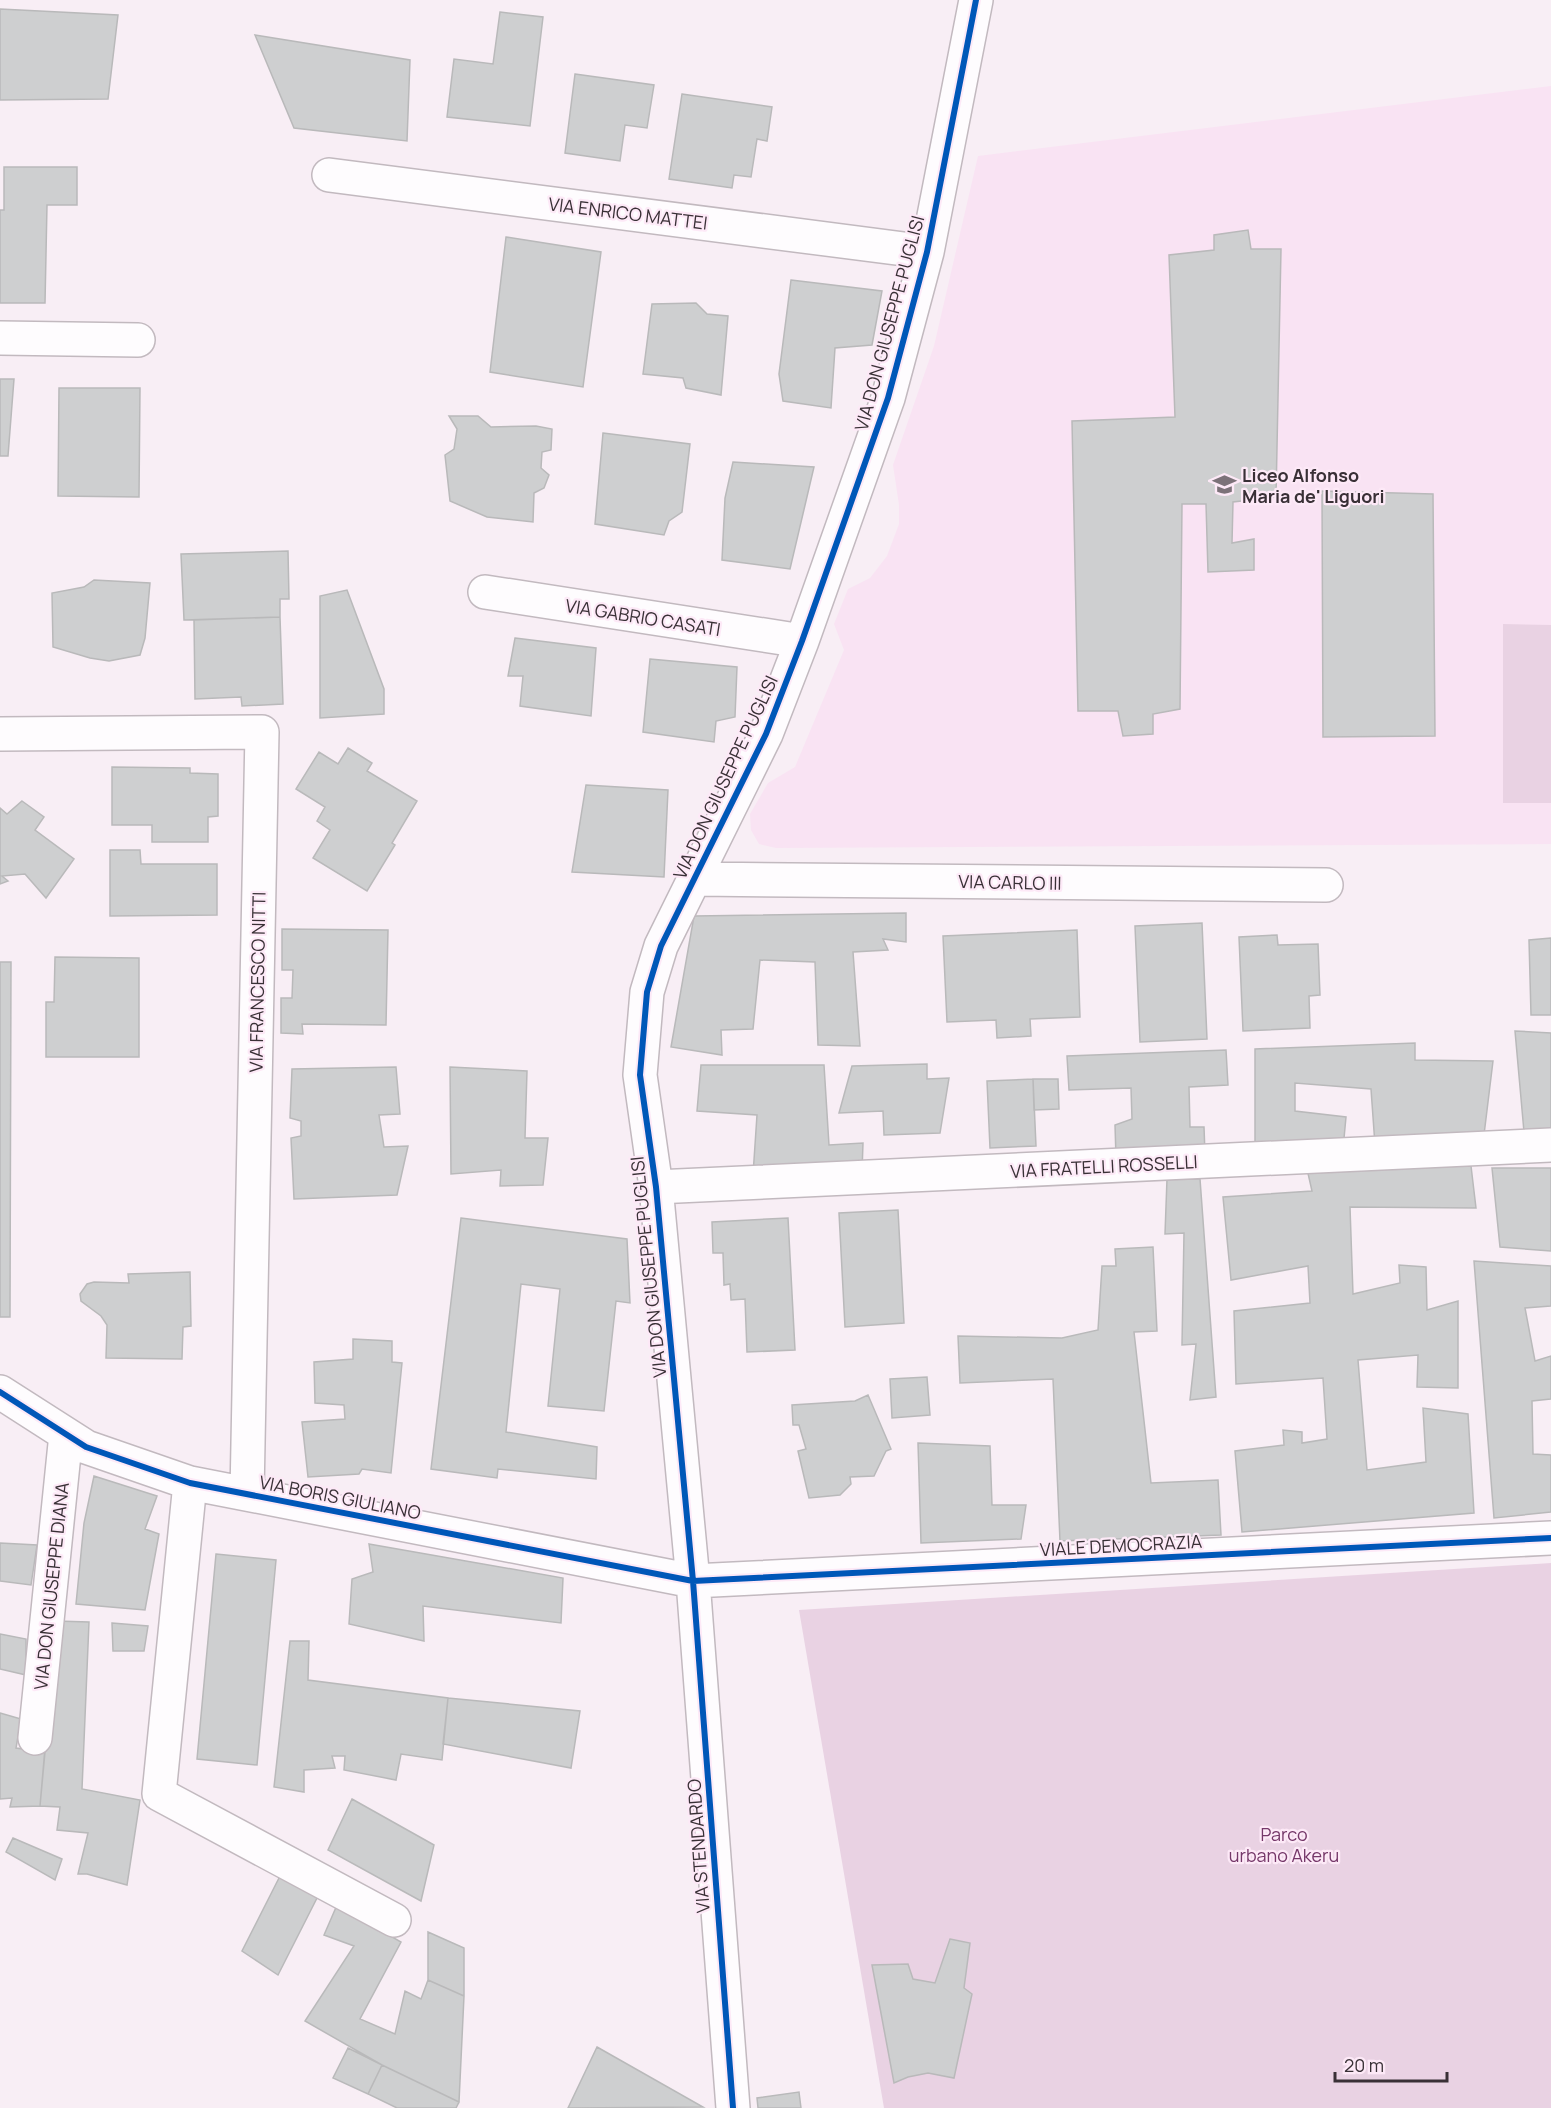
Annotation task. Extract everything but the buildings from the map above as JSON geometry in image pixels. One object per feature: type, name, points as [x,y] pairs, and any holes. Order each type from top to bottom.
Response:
[{"type":"street","name":"VIA DON GIUSEPPE PUGLISI","points":[[693,1581],[656,1187],[640,1075],[647,992],[661,946],[766,734],[802,642],[888,398],[927,252],[976,0]]},
{"type":"street","name":"VIA ENRICO MATTEI","points":[[329,175],[927,252]]},
{"type":"street","points":[[0,338],[138,340]]},
{"type":"street","name":"VIA GABRIO CASATI","points":[[484,592],[802,642]]},
{"type":"street","name":"VIA FRANCESCO NITTI","points":[[0,734],[262,732],[246,1494]]},
{"type":"street","name":"VIA CARLO III","points":[[695,879],[1326,885]]},
{"type":"street","name":"VIA FRATELLI ROSSELLI","points":[[656,1187],[1551,1144]]},
{"type":"street","name":"VIA BORIS GIULIANO","points":[[0,1392],[86,1447],[190,1483],[693,1581]]},
{"type":"street","name":"VIA DON GIUSEPPE DIANA","points":[[35,1738],[66,1434]]},
{"type":"street","points":[[190,1483],[159,1794],[394,1920]]},
{"type":"street","name":"VIALE DEMOCRAZIA","points":[[693,1581],[1551,1539]]},
{"type":"street","name":"VIA STENDARDO","points":[[693,1581],[733,2108]]},
{"type":"shaded area","name":"Liceo Alfonso Maria de' Liguori","points":[[1551,86],[1551,844],[776,848],[759,844],[751,830],[750,814],[768,783],[795,767],[844,650],[834,624],[848,589],[870,578],[887,556],[899,524],[899,505],[893,465],[934,346],[978,156]]},
{"type":"green space","points":[[1503,624],[1551,625],[1551,803],[1503,803]]},
{"type":"green space","name":"Parco urbano Akeru","points":[[1551,1563],[1551,2108],[884,2108],[799,1610]]},
{"type":"cycle path","points":[[733,2108],[693,1581],[656,1187],[640,1075],[647,992],[661,946],[766,734],[802,641],[888,398],[927,252],[976,0]]},
{"type":"cycle path","points":[[0,1392],[86,1447],[190,1483],[693,1581],[1551,1538]]},
{"type":"place","name":"Liceo Alfonso Maria de' Liguori","points":[[1224,485]]}]
